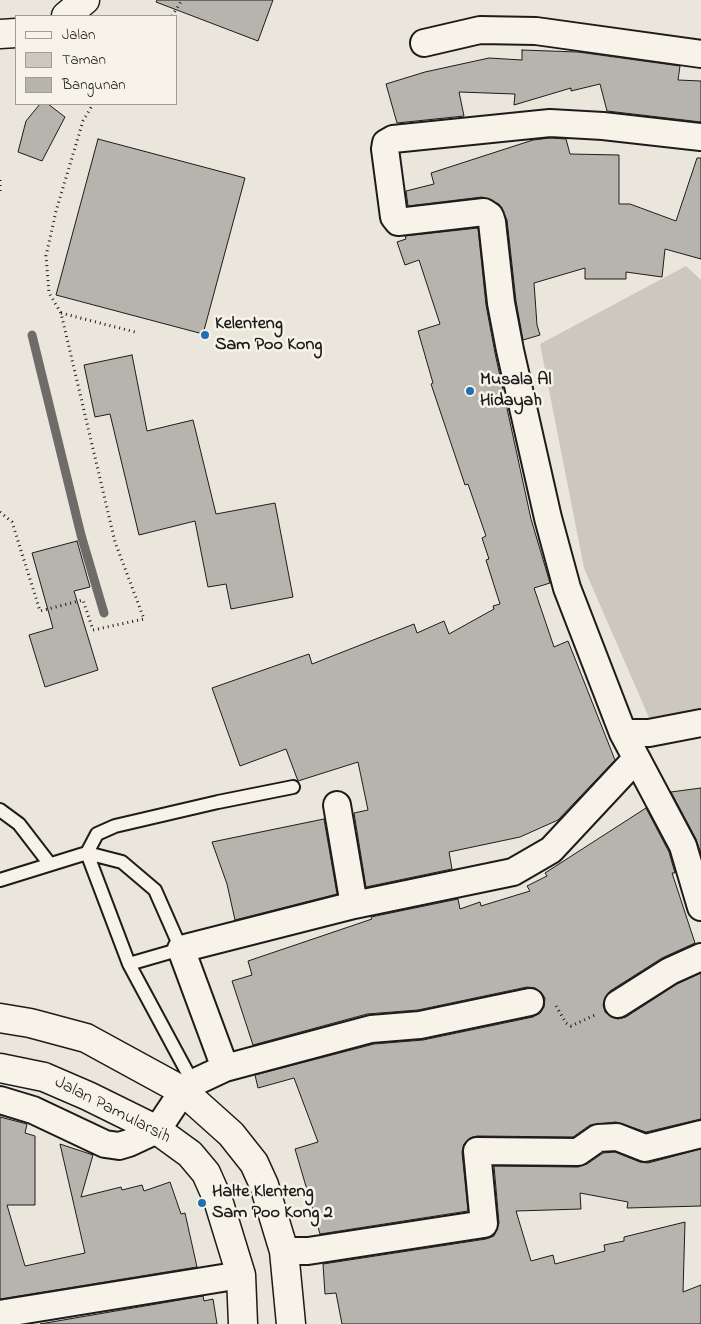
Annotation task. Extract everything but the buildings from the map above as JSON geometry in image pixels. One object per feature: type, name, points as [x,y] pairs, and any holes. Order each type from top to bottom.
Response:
[{"type":"main road","points":[[67,15],[85,0]]},
{"type":"main road","points":[[0,34],[15,33]]},
{"type":"main road","points":[[0,1018],[30,1023],[86,1038],[188,1088],[231,1134],[254,1163],[264,1185],[284,1251],[291,1324]]},
{"type":"main road","name":"Jalan Pamularsih","points":[[0,1068],[44,1077],[88,1096],[156,1130],[190,1154],[206,1173],[218,1200],[241,1275],[243,1324]]},
{"type":"street","points":[[424,43],[480,30],[536,31],[701,54]]},
{"type":"street","points":[[701,137],[603,126],[550,123],[393,140],[386,142],[384,149],[394,217],[398,222],[484,212],[490,216],[501,303],[548,518],[567,588],[623,733],[683,846],[701,907]]},
{"type":"street","points":[[623,733],[649,733],[701,723]]},
{"type":"street","points":[[225,1068],[181,949],[354,905],[512,872],[550,850],[636,759]]},
{"type":"street","points":[[337,804],[354,905]]},
{"type":"street","points":[[618,1004],[670,971],[701,957]]},
{"type":"street","points":[[0,1100],[33,1110],[105,1144],[120,1146],[156,1130],[188,1088],[225,1068],[371,1030],[420,1025],[530,1002]]},
{"type":"street","points":[[284,1251],[308,1251],[484,1224],[477,1151],[578,1152],[598,1138],[617,1137],[646,1148],[701,1134]]},
{"type":"street","points":[[0,1314],[241,1275]]},
{"type":"lane","points":[[188,1088],[128,964],[88,853],[96,834],[115,826],[292,787]]},
{"type":"lane","points":[[0,810],[19,824],[49,863]]},
{"type":"lane","points":[[0,880],[49,863],[88,853],[122,862],[155,890],[181,949],[128,964]]},
{"type":"path","points":[[173,15],[182,0]]},
{"type":"path","points":[[0,512],[12,522],[40,611],[83,600],[93,630],[144,619],[116,542],[61,313],[49,293],[46,256],[56,211],[83,121],[92,105]]},
{"type":"path","points":[[0,180],[0,192]]},
{"type":"path","points":[[61,313],[135,332]]},
{"type":"path","points":[[530,1002],[553,1001],[566,1023],[570,1026],[618,1004]]},
{"type":"green space","points":[[686,266],[701,280],[701,713],[650,720],[584,568],[540,344]]},
{"type":"waterway","points":[[32,335],[81,535],[104,613]]},
{"type":"place","name":"Kelenteng Sam Poo Kong","points":[[205,335]]},
{"type":"place","name":"Musala Al Hidayah","points":[[470,391]]},
{"type":"place","name":"Halte Klenteng Sam Poo Kong 2","points":[[202,1203]]}]
